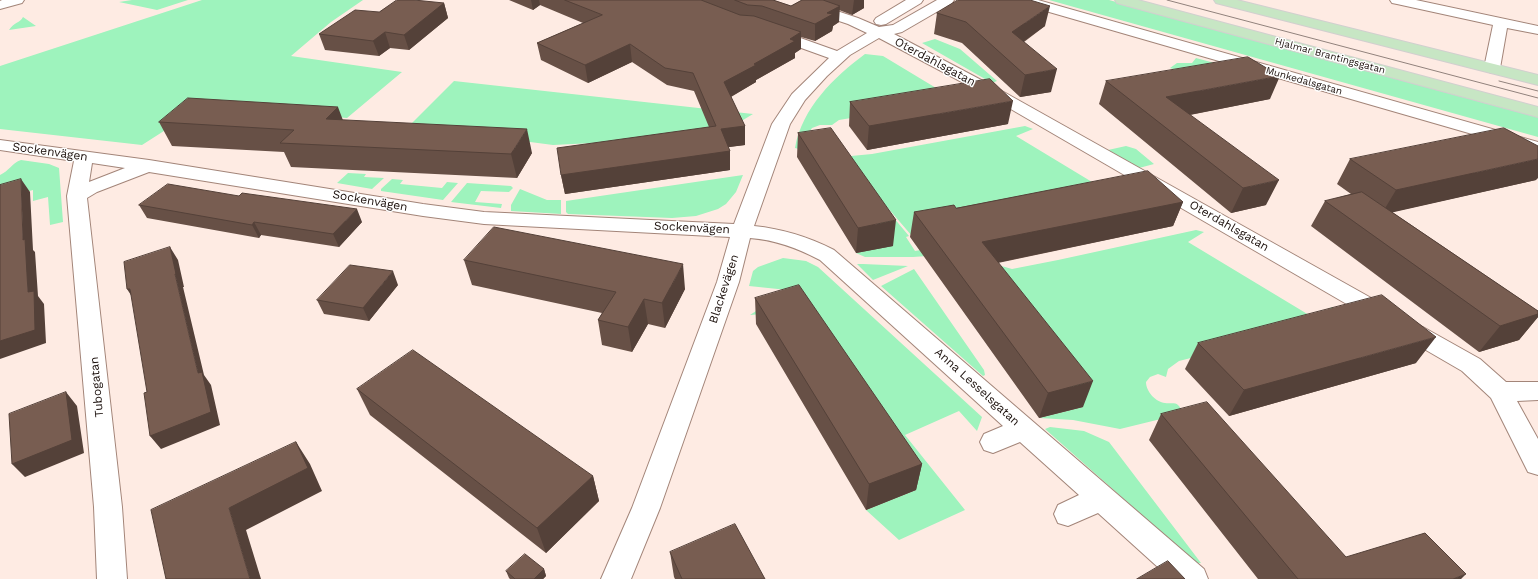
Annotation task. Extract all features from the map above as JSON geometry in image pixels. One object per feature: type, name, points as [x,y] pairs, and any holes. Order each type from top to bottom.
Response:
[{"type":"main road","name":"Hjalmar Brantingsgatan","points":[[1122,0],[1538,112]]},
{"type":"main road","points":[[1221,0],[1538,80]]},
{"type":"street","points":[[0,5],[15,0]]},
{"type":"street","points":[[916,0],[878,23],[878,32],[897,29],[947,0]]},
{"type":"street","name":"Munkedalsgatan","points":[[1023,0],[1538,148]]},
{"type":"street","points":[[1397,0],[1538,30]]},
{"type":"street","name":"Oterdahlsgatan","points":[[817,9],[853,21],[893,39],[996,94],[1471,365],[1500,392],[1538,464]]},
{"type":"street","points":[[1492,68],[1501,22]]},
{"type":"street","points":[[763,29],[840,56]]},
{"type":"street","name":"Blackevägen","points":[[616,579],[652,493],[728,282],[742,231],[782,124],[798,97],[821,73],[840,56],[878,32]]},
{"type":"street","name":"Sockenvägen","points":[[0,145],[149,166],[423,210],[484,218],[742,231]]},
{"type":"street","name":"Tubogatan","points":[[84,157],[77,196],[108,506],[112,579]]},
{"type":"street","points":[[77,196],[90,188],[149,166]]},
{"type":"street","name":"Anna Lesselsgatan","points":[[742,231],[772,233],[784,236],[812,246],[827,255],[1193,579]]},
{"type":"street","points":[[1500,392],[1538,391]]},
{"type":"street","points":[[992,442],[1024,428]]},
{"type":"street","points":[[1068,514],[1102,498]]},
{"type":"green space","points":[[132,0],[188,0],[157,10],[119,2]]},
{"type":"green space","points":[[202,0],[363,0],[331,22],[291,56],[402,72],[347,118],[203,106],[142,145],[0,129],[0,66]]},
{"type":"green space","points":[[1049,0],[1109,0],[1538,117],[1538,137]]},
{"type":"green space","points":[[23,17],[36,26],[9,30],[13,25]]},
{"type":"green space","points":[[935,39],[960,49],[997,81],[992,83],[922,43]]},
{"type":"green space","points":[[865,54],[883,56],[951,97],[905,109],[839,120],[832,125],[820,125],[812,128],[799,149],[795,148],[799,133],[812,107],[831,83]]},
{"type":"green space","points":[[1196,58],[1233,68],[1205,79],[1170,68],[1177,63],[1192,63]]},
{"type":"green space","points":[[454,81],[753,114],[715,137],[553,145],[409,126]]},
{"type":"green space","points":[[1025,126],[1033,129],[1016,136],[1097,185],[1114,178],[1126,186],[1127,190],[1062,202],[1058,199],[1049,201],[1051,204],[975,220],[968,228],[975,246],[974,250],[970,253],[913,257],[865,257],[856,253],[892,245],[830,152],[848,154],[848,158],[872,192],[909,236],[906,237],[915,251],[963,243],[952,228],[912,236],[875,193],[851,156],[872,154]]},
{"type":"green space","points":[[1126,146],[1136,149],[1154,164],[1139,168],[1108,150]]},
{"type":"green space","points":[[21,160],[49,164],[59,168],[63,222],[50,225],[48,197],[33,201],[33,190],[0,199],[0,175]]},
{"type":"green space","points":[[348,173],[366,174],[364,177],[384,178],[372,189],[337,183]]},
{"type":"green space","points":[[743,175],[736,192],[726,204],[718,209],[696,216],[672,218],[568,214],[566,212],[566,201]]},
{"type":"green space","points":[[392,179],[403,180],[400,184],[442,188],[447,182],[458,183],[443,200],[381,191],[381,189]]},
{"type":"green space","points":[[467,183],[511,186],[513,188],[509,192],[481,191],[475,202],[502,204],[501,208],[451,202]]},
{"type":"green space","points":[[520,189],[547,200],[561,200],[561,214],[511,211],[511,205]]},
{"type":"green space","points":[[1196,230],[1204,232],[1188,242],[1314,318],[1332,307],[1342,312],[1258,341],[1179,361],[1168,369],[1166,377],[1158,374],[1150,377],[1146,382],[1146,386],[1152,396],[1158,401],[1177,404],[1182,411],[1169,417],[1120,429],[1073,420],[1039,418],[1083,407],[998,265],[1012,269]]},
{"type":"green space","points":[[783,258],[806,261],[818,267],[982,417],[977,431],[959,411],[905,435],[965,510],[899,540],[866,510],[916,490],[799,311],[750,315],[762,307],[797,291],[749,286],[753,271],[758,267]]},
{"type":"green space","points":[[857,264],[863,264],[908,266],[873,280]]},
{"type":"green space","points":[[914,269],[984,370],[985,375],[983,376],[881,286]]},
{"type":"green space","points":[[1050,427],[1084,431],[1109,442],[1201,563],[1196,563],[1045,429]]},
{"type":"building","points":[[397,0],[444,3],[404,35],[385,32],[373,41],[319,34],[355,10],[379,12]]},
{"type":"building","points":[[565,0],[701,0],[740,15],[754,16],[801,32],[790,39],[795,41],[754,64],[756,65],[724,82],[745,126],[721,129],[730,151],[561,175],[557,148],[716,126],[693,73],[665,68],[630,44],[585,65],[537,43],[602,15]]},
{"type":"building","points":[[735,0],[773,0],[791,6],[802,0],[823,0],[840,6],[827,13],[833,14],[815,24],[762,6],[748,5]]},
{"type":"building","points":[[958,0],[1030,0],[1050,6],[1012,32],[1057,69],[1025,75],[966,22],[937,13]]},
{"type":"building","points":[[1248,57],[1280,76],[1166,97],[1279,180],[1243,188],[1106,81]]},
{"type":"building","points":[[990,79],[1013,101],[869,126],[850,102]]},
{"type":"building","points":[[188,98],[338,107],[326,119],[527,129],[511,154],[280,143],[294,130],[159,122]]},
{"type":"building","points":[[831,128],[896,220],[858,228],[798,133]]},
{"type":"building","points":[[1504,128],[1538,146],[1538,159],[1396,190],[1350,159]]},
{"type":"building","points":[[1148,171],[1183,202],[982,242],[1093,381],[1048,393],[914,212],[954,205],[956,208]]},
{"type":"building","points":[[21,179],[23,240],[25,239],[28,292],[34,291],[35,330],[0,341],[0,185]]},
{"type":"building","points":[[168,184],[239,196],[242,193],[357,209],[333,234],[254,222],[252,225],[139,205]]},
{"type":"building","points":[[1362,192],[1538,311],[1538,314],[1500,326],[1325,201]]},
{"type":"building","points":[[494,227],[683,264],[662,303],[644,299],[628,327],[598,320],[616,292],[464,260]]},
{"type":"building","points":[[170,247],[198,373],[202,372],[211,412],[150,436],[144,393],[147,392],[130,289],[127,289],[124,262]]},
{"type":"building","points":[[350,265],[393,271],[363,308],[317,300]]},
{"type":"building","points":[[799,285],[922,464],[869,484],[755,298]]},
{"type":"building","points":[[1382,295],[1436,337],[1244,390],[1198,343]]},
{"type":"building","points":[[413,350],[593,476],[537,528],[357,389]]},
{"type":"building","points":[[66,392],[72,440],[12,464],[9,414]]},
{"type":"building","points":[[1207,402],[1346,557],[1425,533],[1466,574],[1453,579],[1298,579],[1161,414]]},
{"type":"building","points":[[296,442],[308,468],[229,508],[250,579],[166,579],[151,510]]},
{"type":"building","points":[[735,524],[765,579],[682,579],[670,552]]},
{"type":"building","points":[[525,554],[544,569],[534,579],[515,579],[506,571]]},
{"type":"building","points":[[1168,561],[1185,579],[1137,579]]},
{"type":"tram line","points":[[1167,0],[1538,98]]},
{"type":"tram line","points":[[1499,81],[1538,91]]}]
